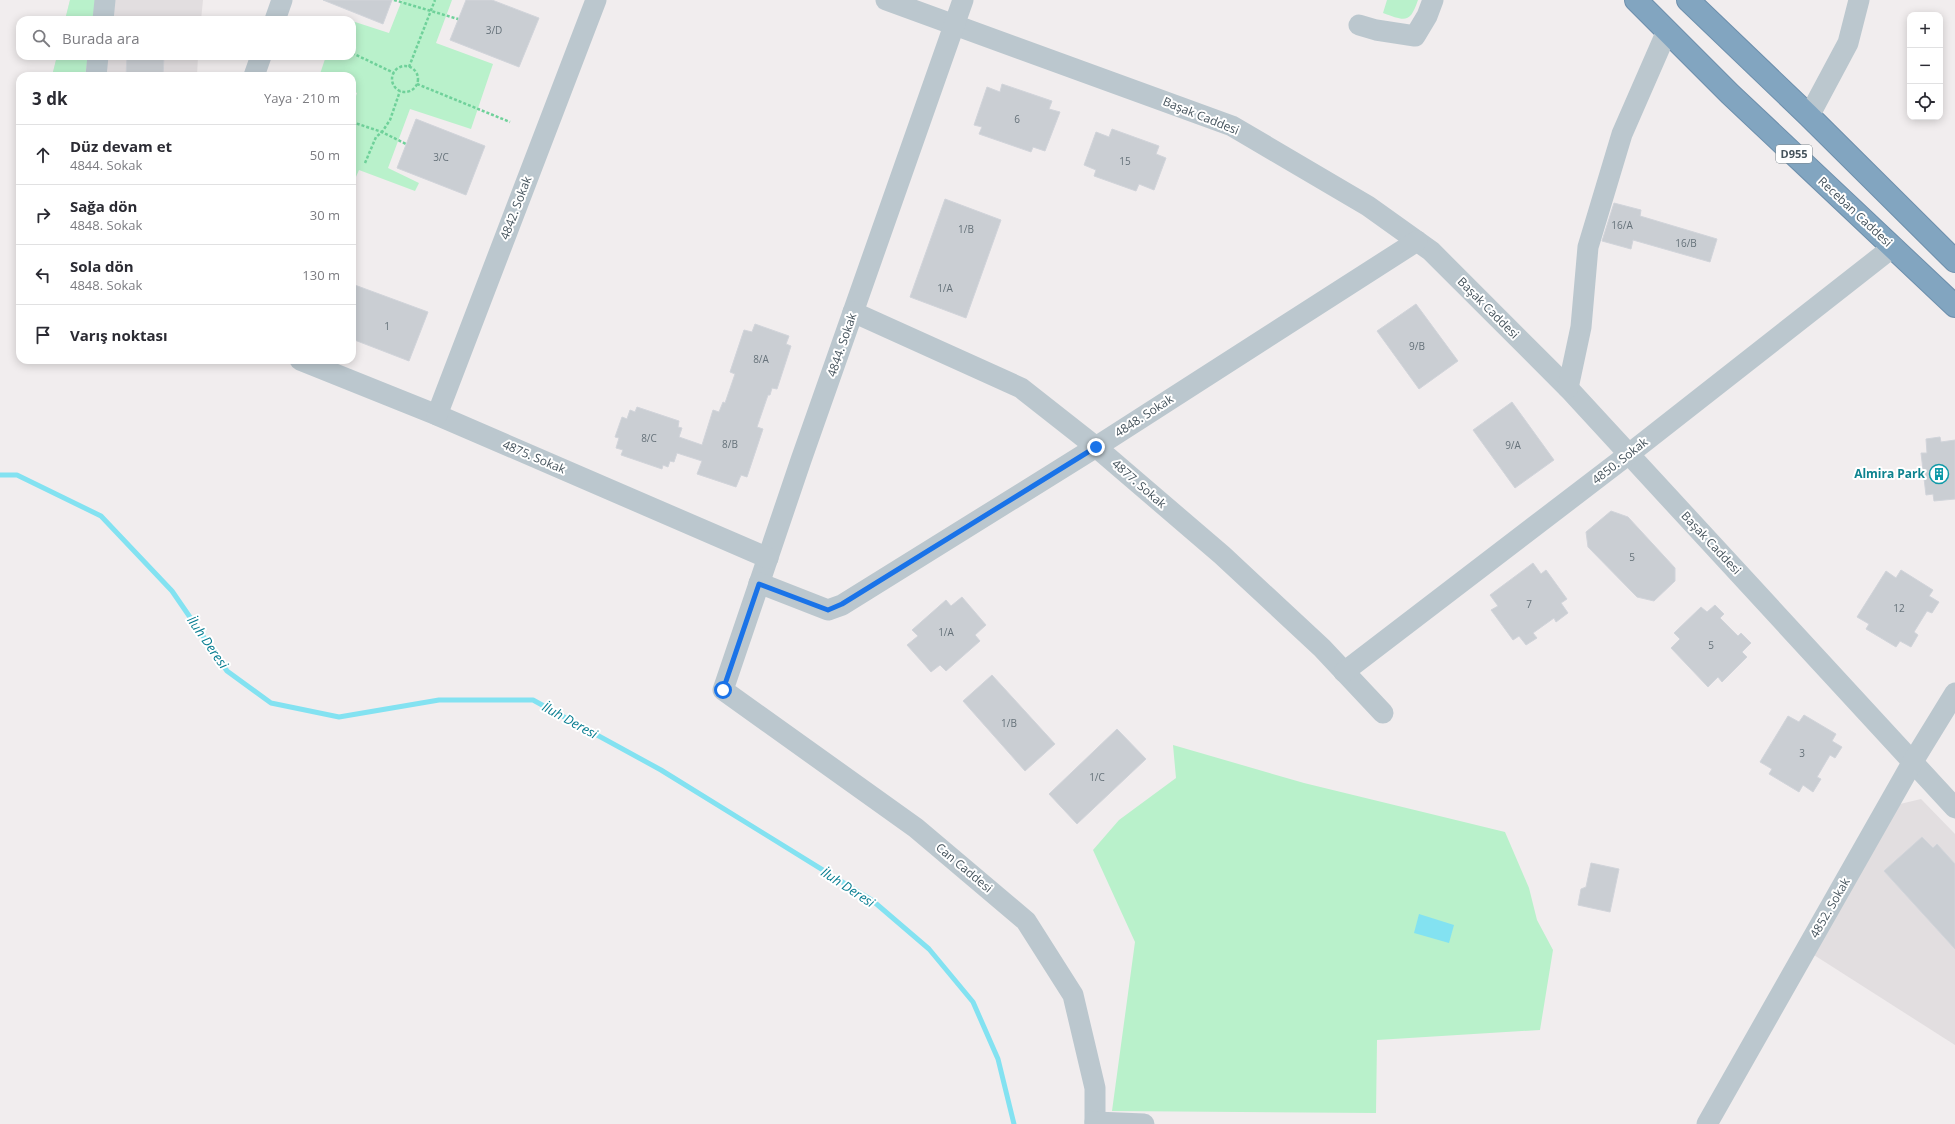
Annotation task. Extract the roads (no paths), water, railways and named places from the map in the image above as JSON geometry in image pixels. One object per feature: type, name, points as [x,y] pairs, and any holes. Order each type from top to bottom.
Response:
[{"type":"highway","name":"Receban Caddesi","points":[[1636,0],[1730,94],[1955,306]]},
{"type":"highway","points":[[1688,0],[1809,116],[1955,261]]},
{"type":"street","points":[[103,16],[105,0]]},
{"type":"street","points":[[276,16],[282,0]]},
{"type":"street","name":"4842. Sokak","points":[[437,415],[596,0]]},
{"type":"street","name":"Başak Caddesi","points":[[886,0],[1232,126],[1368,206],[1431,251],[1568,388],[1955,808]]},
{"type":"street","name":"4844. Sokak","points":[[723,690],[853,312],[963,0]]},
{"type":"street","points":[[1359,25],[1376,30],[1415,36],[1427,16],[1433,0]]},
{"type":"street","points":[[1809,116],[1848,43],[1859,0]]},
{"type":"street","points":[[1568,388],[1580,327],[1588,247],[1622,134],[1667,31]]},
{"type":"street","points":[[96,72],[98,60]]},
{"type":"street","points":[[255,72],[260,60]]},
{"type":"street","name":"4848. Sokak","points":[[759,584],[828,610],[842,604],[1096,447],[1417,241]]},
{"type":"street","name":"4850. Sokak","points":[[1344,672],[1629,454],[1893,247]]},
{"type":"street","name":"4877. Sokak","points":[[853,312],[1020,388],[1096,447],[1222,555],[1322,648],[1383,713]]},
{"type":"street","name":"4875. Sokak","points":[[310,364],[437,415],[768,558]]},
{"type":"street","name":"Can Caddesi","points":[[723,690],[916,828],[1026,921],[1073,995],[1095,1088],[1094,1123]]},
{"type":"street","name":"4852. Sokak","points":[[1706,1124],[1912,762],[1955,693]]},
{"type":"street","points":[[1094,1123],[1144,1124]]},
{"type":"water","points":[[1419,914],[1454,925],[1449,943],[1414,933]]},
{"type":"waterway","name":"İluh Deresi","points":[[0,475],[17,475],[101,516],[172,591],[227,671],[271,703],[339,717],[439,700],[533,700],[661,770],[873,901],[929,949],[973,1002],[998,1059],[1014,1124]]},
{"type":"place","name":"Almira Park","points":[[1939,474]]}]
